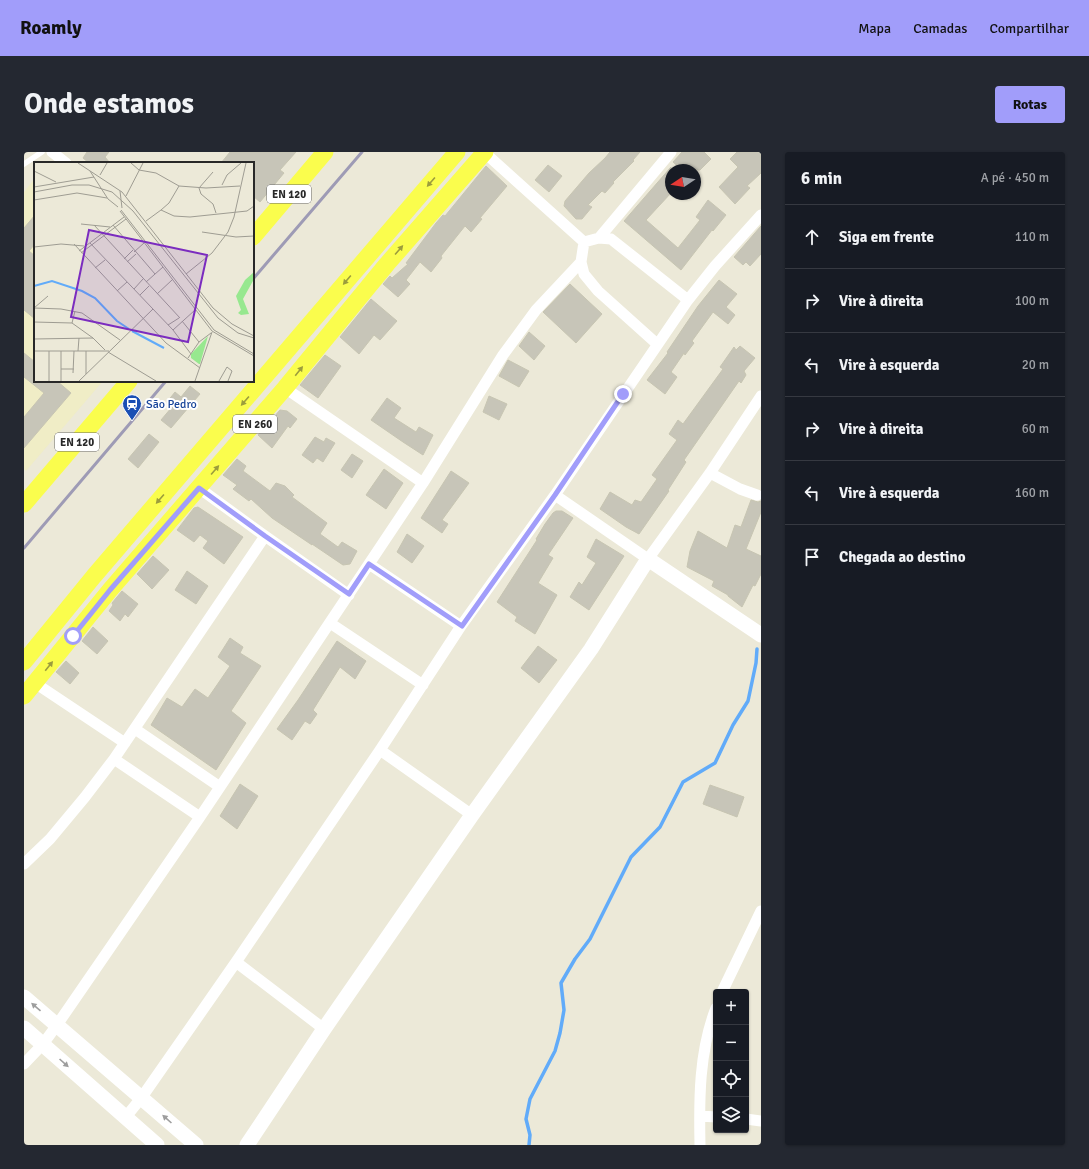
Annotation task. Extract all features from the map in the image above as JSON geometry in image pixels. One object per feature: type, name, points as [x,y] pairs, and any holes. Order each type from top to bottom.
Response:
[{"type":"main road","name":"EN 120","points":[[254,236],[325,152]]},
{"type":"main road","name":"EN 260","points":[[24,662],[94,576],[457,152]]},
{"type":"main road","name":"EN 260","points":[[24,696],[110,590],[285,388],[387,264],[485,152]]},
{"type":"main road","points":[[372,251],[387,264]]},
{"type":"main road","name":"EN 120","points":[[27,497],[128,382]]},
{"type":"main road","points":[[94,576],[110,590]]},
{"type":"street","points":[[52,152],[65,162]]},
{"type":"street","points":[[485,152],[584,242]]},
{"type":"street","points":[[599,238],[671,152]]},
{"type":"street","points":[[125,1118],[142,1097],[236,962],[462,626],[555,495],[688,300],[715,266],[761,215]]},
{"type":"street","points":[[584,242],[599,238],[612,240],[688,300]]},
{"type":"street","points":[[584,242],[581,262],[584,274],[598,291],[658,344]]},
{"type":"street","points":[[24,1064],[43,1044],[57,1025],[200,817],[423,483],[503,355],[536,310],[581,262]]},
{"type":"street","points":[[285,388],[423,483]]},
{"type":"street","points":[[247,1145],[324,1029],[472,815],[591,649],[648,559],[710,473],[761,396]]},
{"type":"street","points":[[710,473],[740,489],[757,495]]},
{"type":"street","points":[[199,488],[349,594]]},
{"type":"street","points":[[555,495],[761,635]]},
{"type":"street","points":[[24,864],[50,838],[85,797],[114,758],[265,536]]},
{"type":"street","points":[[369,564],[462,626]]},
{"type":"street","points":[[330,622],[422,685]]},
{"type":"street","points":[[35,683],[125,743]]},
{"type":"street","points":[[134,729],[220,787]]},
{"type":"street","points":[[380,750],[472,815]]},
{"type":"street","points":[[114,758],[200,817]]},
{"type":"street","points":[[723,989],[761,911]]},
{"type":"street","points":[[236,962],[324,1029]]},
{"type":"street","points":[[24,997],[196,1145]]},
{"type":"street","points":[[700,1145],[703,1056],[710,1022],[713,1015]]},
{"type":"street","points":[[24,1028],[157,1145]]},
{"type":"street","points":[[700,1116],[713,1117]]},
{"type":"street","points":[[749,1120],[761,1120]]},
{"type":"lane","points":[[24,164],[42,152]]},
{"type":"shaded area","points":[[34,179],[34,382],[102,382],[26,471],[24,469],[24,192]]},
{"type":"building","points":[[87,152],[109,152],[105,157],[109,162],[88,162],[83,158]]},
{"type":"building","points":[[230,152],[296,152],[280,170],[284,173],[260,202],[254,197],[254,162],[222,162]]},
{"type":"building","points":[[610,152],[640,152],[633,160],[634,161],[613,182],[614,183],[605,193],[602,191],[588,205],[592,207],[582,219],[576,219],[564,206],[565,201],[589,173]]},
{"type":"building","points":[[682,152],[704,152],[711,159],[701,169],[701,164],[675,164],[673,162]]},
{"type":"building","points":[[737,152],[761,152],[761,173],[747,186],[750,188],[735,204],[719,187],[738,167],[730,159]]},
{"type":"building","points":[[548,165],[562,176],[549,192],[535,180]]},
{"type":"building","points":[[486,166],[507,186],[480,218],[482,219],[471,232],[465,226],[441,256],[442,258],[431,272],[420,262],[406,280],[410,284],[398,297],[383,284],[390,276],[392,278],[408,264],[406,263],[436,223],[443,215],[445,216]]},
{"type":"building","points":[[665,174],[665,199],[646,220],[678,248],[700,220],[696,217],[708,200],[726,215],[713,231],[712,230],[681,270],[624,221]]},
{"type":"building","points":[[34,216],[34,245],[29,251],[34,255],[34,318],[24,310],[24,228]]},
{"type":"building","points":[[761,226],[761,254],[750,266],[746,262],[743,265],[734,257]]},
{"type":"building","points":[[719,280],[737,294],[726,307],[735,315],[728,324],[713,312],[692,341],[694,343],[685,355],[684,353],[671,372],[677,377],[665,394],[647,380],[668,353],[667,352],[698,306]]},
{"type":"building","points":[[570,284],[602,314],[576,343],[543,312]]},
{"type":"building","points":[[371,299],[397,321],[380,340],[374,335],[359,354],[340,337]]},
{"type":"building","points":[[529,332],[545,346],[534,360],[519,346]]},
{"type":"building","points":[[740,346],[755,358],[744,371],[746,375],[741,383],[739,381],[684,460],[686,462],[668,490],[669,491],[639,534],[600,509],[610,492],[632,505],[635,500],[641,502],[657,479],[652,475],[677,440],[669,434],[678,420],[683,424],[723,369],[720,367],[734,347],[736,350]]},
{"type":"building","points":[[24,353],[34,361],[34,382],[58,382],[71,393],[24,448],[24,417],[44,393],[24,377]]},
{"type":"building","points":[[325,355],[341,366],[318,398],[300,385]]},
{"type":"building","points":[[508,360],[529,371],[519,387],[499,376]]},
{"type":"building","name":"São Pedro","points":[[190,386],[200,394],[171,428],[161,420],[172,407],[167,402],[175,392],[181,397]]},
{"type":"building","points":[[489,396],[507,404],[499,420],[483,412]]},
{"type":"building","points":[[387,398],[401,408],[394,418],[416,432],[419,427],[433,435],[423,455],[371,420]]},
{"type":"building","points":[[280,410],[287,411],[297,419],[290,428],[288,426],[272,448],[258,435]]},
{"type":"building","points":[[149,434],[159,442],[138,468],[128,459]]},
{"type":"building","points":[[315,437],[324,442],[326,438],[335,443],[323,462],[317,458],[313,463],[302,455]]},
{"type":"building","points":[[352,454],[363,461],[352,478],[341,470]]},
{"type":"building","points":[[237,459],[246,466],[243,471],[270,491],[276,483],[285,486],[294,495],[292,497],[327,523],[320,534],[338,547],[342,542],[357,551],[350,564],[343,565],[272,518],[251,499],[249,501],[233,489],[237,485],[223,475]]},
{"type":"building","points":[[384,469],[403,483],[386,509],[366,495]]},
{"type":"building","points":[[451,471],[469,483],[442,520],[448,524],[442,533],[421,518]]},
{"type":"building","points":[[751,500],[758,502],[761,501],[761,512],[746,549],[761,556],[761,574],[755,586],[753,585],[742,607],[728,595],[712,586],[714,581],[687,567],[690,551],[698,531],[727,548],[735,525],[741,527]]},
{"type":"building","points":[[198,507],[243,537],[224,564],[203,548],[208,541],[200,535],[194,542],[177,530],[194,508]]},
{"type":"building","points":[[556,511],[562,511],[573,518],[548,555],[553,558],[538,583],[557,595],[535,634],[515,621],[517,617],[497,602],[537,540],[536,539],[545,524]]},
{"type":"building","points":[[407,534],[424,546],[412,563],[397,552]]},
{"type":"building","points":[[596,539],[624,556],[589,610],[570,597],[579,582],[582,585],[596,563],[587,557]]},
{"type":"building","points":[[153,556],[169,570],[152,589],[137,574]]},
{"type":"building","points":[[187,571],[208,586],[196,604],[175,590]]},
{"type":"building","points":[[122,591],[138,604],[128,617],[125,614],[120,621],[109,611],[113,605],[112,603]]},
{"type":"building","points":[[93,627],[108,641],[97,654],[82,641]]},
{"type":"building","points":[[230,638],[243,647],[240,653],[261,666],[231,711],[246,723],[216,770],[151,725],[167,698],[182,707],[195,689],[208,698],[230,666],[218,657]]},
{"type":"building","points":[[337,641],[366,661],[355,679],[340,667],[313,710],[317,714],[310,724],[305,721],[292,740],[277,729]]},
{"type":"building","points":[[538,646],[557,660],[539,683],[521,668]]},
{"type":"building","points":[[66,661],[79,673],[70,684],[56,672]]},
{"type":"building","points":[[240,784],[258,796],[237,829],[220,816]]},
{"type":"building","points":[[710,785],[744,797],[737,817],[703,804]]},
{"type":"waterway","points":[[529,1145],[530,1135],[526,1119],[530,1099],[555,1051],[560,1033],[564,1010],[561,983],[575,959],[590,939],[631,857],[660,827],[683,782],[715,763],[733,725],[748,701],[756,663],[757,649]]},
{"type":"railway","points":[[254,278],[362,152]]},
{"type":"railway","points":[[24,548],[165,382]]},
{"type":"place","name":"São Pedro","points":[[132,421]]},
{"type":"route","points":[[73,636],[110,590],[199,488],[349,594],[369,564],[462,626],[555,495],[623,394]]}]
